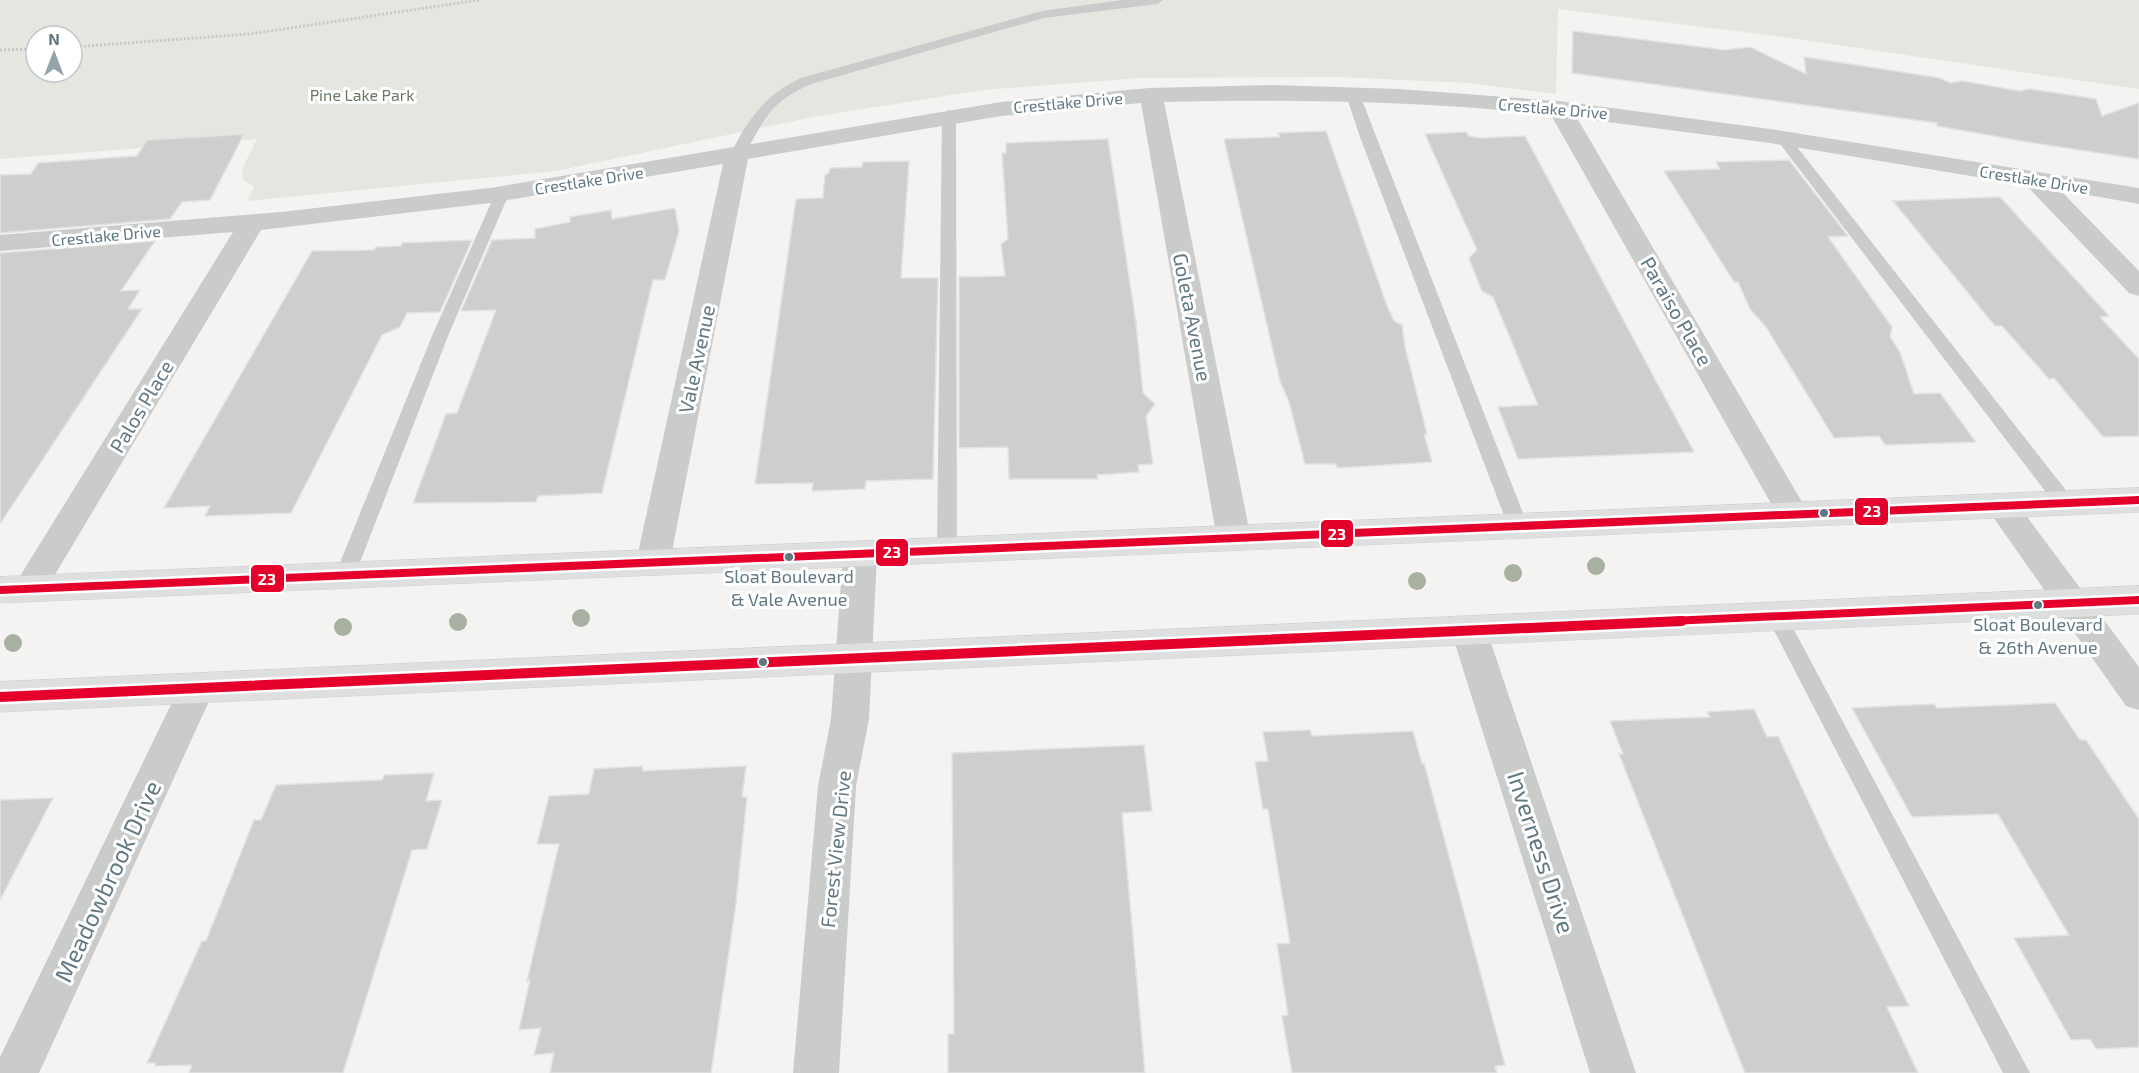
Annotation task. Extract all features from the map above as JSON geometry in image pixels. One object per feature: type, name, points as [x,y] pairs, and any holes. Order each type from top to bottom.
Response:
[{"type":"main road","points":[[15,590],[2139,500]]},
{"type":"main road","points":[[0,697],[2139,600]]},
{"type":"street","name":"Crestlake Drive","points":[[0,243],[251,224],[502,194],[737,155],[949,114],[1151,95],[1353,95],[1560,108],[1782,137],[2139,196]]},
{"type":"street","name":"Goleta Avenue","points":[[1151,95],[1234,539]]},
{"type":"street","name":"Paraiso Place","points":[[1560,108],[1793,514]]},
{"type":"street","name":"Vale Avenue","points":[[652,562],[737,155]]},
{"type":"street","points":[[2035,179],[2139,287]]},
{"type":"street","name":"Palos Place","points":[[15,590],[251,224]]},
{"type":"street","points":[[2002,506],[2139,695]]},
{"type":"street","name":"Forest View Drive","points":[[816,1073],[837,786],[849,729],[860,554]]},
{"type":"street","name":"Inverness Drive","points":[[1469,631],[1614,1073]]},
{"type":"street","name":"Meadowbrook Drive","points":[[16,1073],[197,688]]},
{"type":"lane","points":[[737,155],[754,122],[769,102],[785,90],[806,81],[1042,15],[1093,6],[1157,0]]},
{"type":"lane","points":[[1353,95],[1367,137],[1518,526]]},
{"type":"lane","points":[[947,550],[949,114]]},
{"type":"lane","points":[[1782,137],[2065,503]]},
{"type":"lane","points":[[345,576],[440,336],[502,194]]},
{"type":"lane","points":[[1776,617],[2017,1073]]},
{"type":"path","points":[[84,46],[259,33],[479,0]]},
{"type":"path","points":[[0,50],[24,49]]},
{"type":"green space","name":"Pine Lake Park","points":[[0,0],[2139,0],[2139,89],[1776,36],[1558,9],[1556,94],[1468,83],[1338,77],[1141,78],[983,90],[813,117],[556,171],[247,201],[254,187],[244,181],[242,169],[257,139],[0,159]]},
{"type":"building","points":[[1573,31],[1725,50],[1750,47],[1806,74],[1804,57],[1940,78],[1950,83],[1963,81],[2019,91],[2030,89],[2096,99],[2102,116],[2139,103],[2139,159],[1937,126],[1937,123],[1572,73]]},
{"type":"building","points":[[1326,131],[1387,306],[1394,321],[1402,325],[1405,347],[1427,434],[1424,434],[1432,462],[1337,468],[1336,464],[1305,464],[1289,402],[1280,381],[1224,139],[1280,137],[1278,133]]},
{"type":"building","points":[[1466,132],[1469,136],[1480,138],[1525,136],[1694,452],[1518,459],[1498,407],[1538,405],[1493,297],[1482,291],[1469,258],[1477,250],[1425,134]]},
{"type":"building","points":[[244,134],[210,200],[182,202],[170,219],[0,233],[0,175],[31,174],[38,163],[137,156],[147,140]]},
{"type":"building","points":[[1108,139],[1136,323],[1143,393],[1155,404],[1146,416],[1153,464],[1138,465],[1139,472],[1097,475],[1098,479],[1009,479],[1008,447],[959,448],[959,277],[1005,276],[1001,244],[1008,239],[1002,153],[1006,153],[1006,143]]},
{"type":"building","points":[[1789,160],[1848,236],[1828,237],[1892,327],[1890,337],[1900,352],[1914,394],[1940,393],[1976,442],[1885,445],[1879,436],[1834,438],[1766,327],[1750,309],[1738,282],[1734,282],[1664,171],[1720,169],[1716,162]]},
{"type":"building","points":[[909,161],[901,278],[938,278],[933,479],[866,481],[865,489],[812,491],[813,483],[755,484],[796,199],[823,198],[825,175],[829,173],[830,168],[862,167],[863,162]]},
{"type":"building","points":[[2000,197],[2109,316],[2100,317],[2139,359],[2139,436],[2103,437],[2054,378],[2049,379],[2002,326],[1995,326],[1893,201]]},
{"type":"building","points":[[675,208],[679,231],[665,280],[653,280],[602,493],[538,496],[536,502],[413,503],[446,414],[457,413],[496,310],[461,311],[492,240],[535,238],[535,229],[570,222],[570,217],[611,210],[612,219]]},
{"type":"building","points":[[472,240],[440,312],[407,313],[400,327],[382,335],[291,513],[205,516],[210,506],[164,508],[312,251],[374,250],[376,247],[401,246],[402,243]]},
{"type":"building","points":[[155,241],[121,291],[140,290],[128,309],[142,309],[0,524],[0,253]]},
{"type":"building","points":[[2055,703],[2080,740],[2086,740],[2139,819],[2139,1047],[2096,1049],[2090,1039],[2071,1040],[2014,938],[2069,935],[1998,814],[1912,817],[1852,708],[1934,704],[1937,708]]},
{"type":"building","points":[[1754,709],[1767,737],[1778,736],[1829,846],[1909,1006],[1887,1007],[1918,1073],[1745,1073],[1619,754],[1623,754],[1610,721],[1710,717],[1707,712]]},
{"type":"building","points":[[1310,730],[1312,736],[1413,731],[1422,764],[1424,763],[1505,1065],[1495,1066],[1497,1073],[1292,1073],[1282,1016],[1288,1015],[1277,944],[1290,943],[1268,809],[1263,809],[1255,762],[1268,761],[1263,732]]},
{"type":"building","points":[[1144,745],[1152,811],[1122,813],[1145,1073],[948,1073],[948,1034],[954,1034],[952,753]]},
{"type":"building","points":[[643,766],[642,771],[746,766],[742,797],[747,797],[735,911],[711,1073],[550,1073],[554,1053],[534,1055],[541,1028],[519,1030],[530,980],[527,981],[559,844],[537,844],[549,796],[589,794],[594,769]]},
{"type":"building","points":[[434,773],[426,801],[442,800],[427,849],[412,850],[343,1073],[189,1073],[192,1065],[155,1066],[156,1063],[147,1063],[202,941],[206,941],[254,820],[261,820],[276,785],[382,780],[384,775]]},
{"type":"building","points":[[53,798],[0,900],[0,800]]},
{"type":"transit line","name":"23","points":[[0,590],[2139,500]]},
{"type":"transit line","name":"23","points":[[0,697],[2139,600]]},
{"type":"place","name":"Sloat Boulevard & Vale Avenue","points":[[789,557]]},
{"type":"place","name":"Sloat Boulevard & 26th Avenue","points":[[2038,605]]}]
